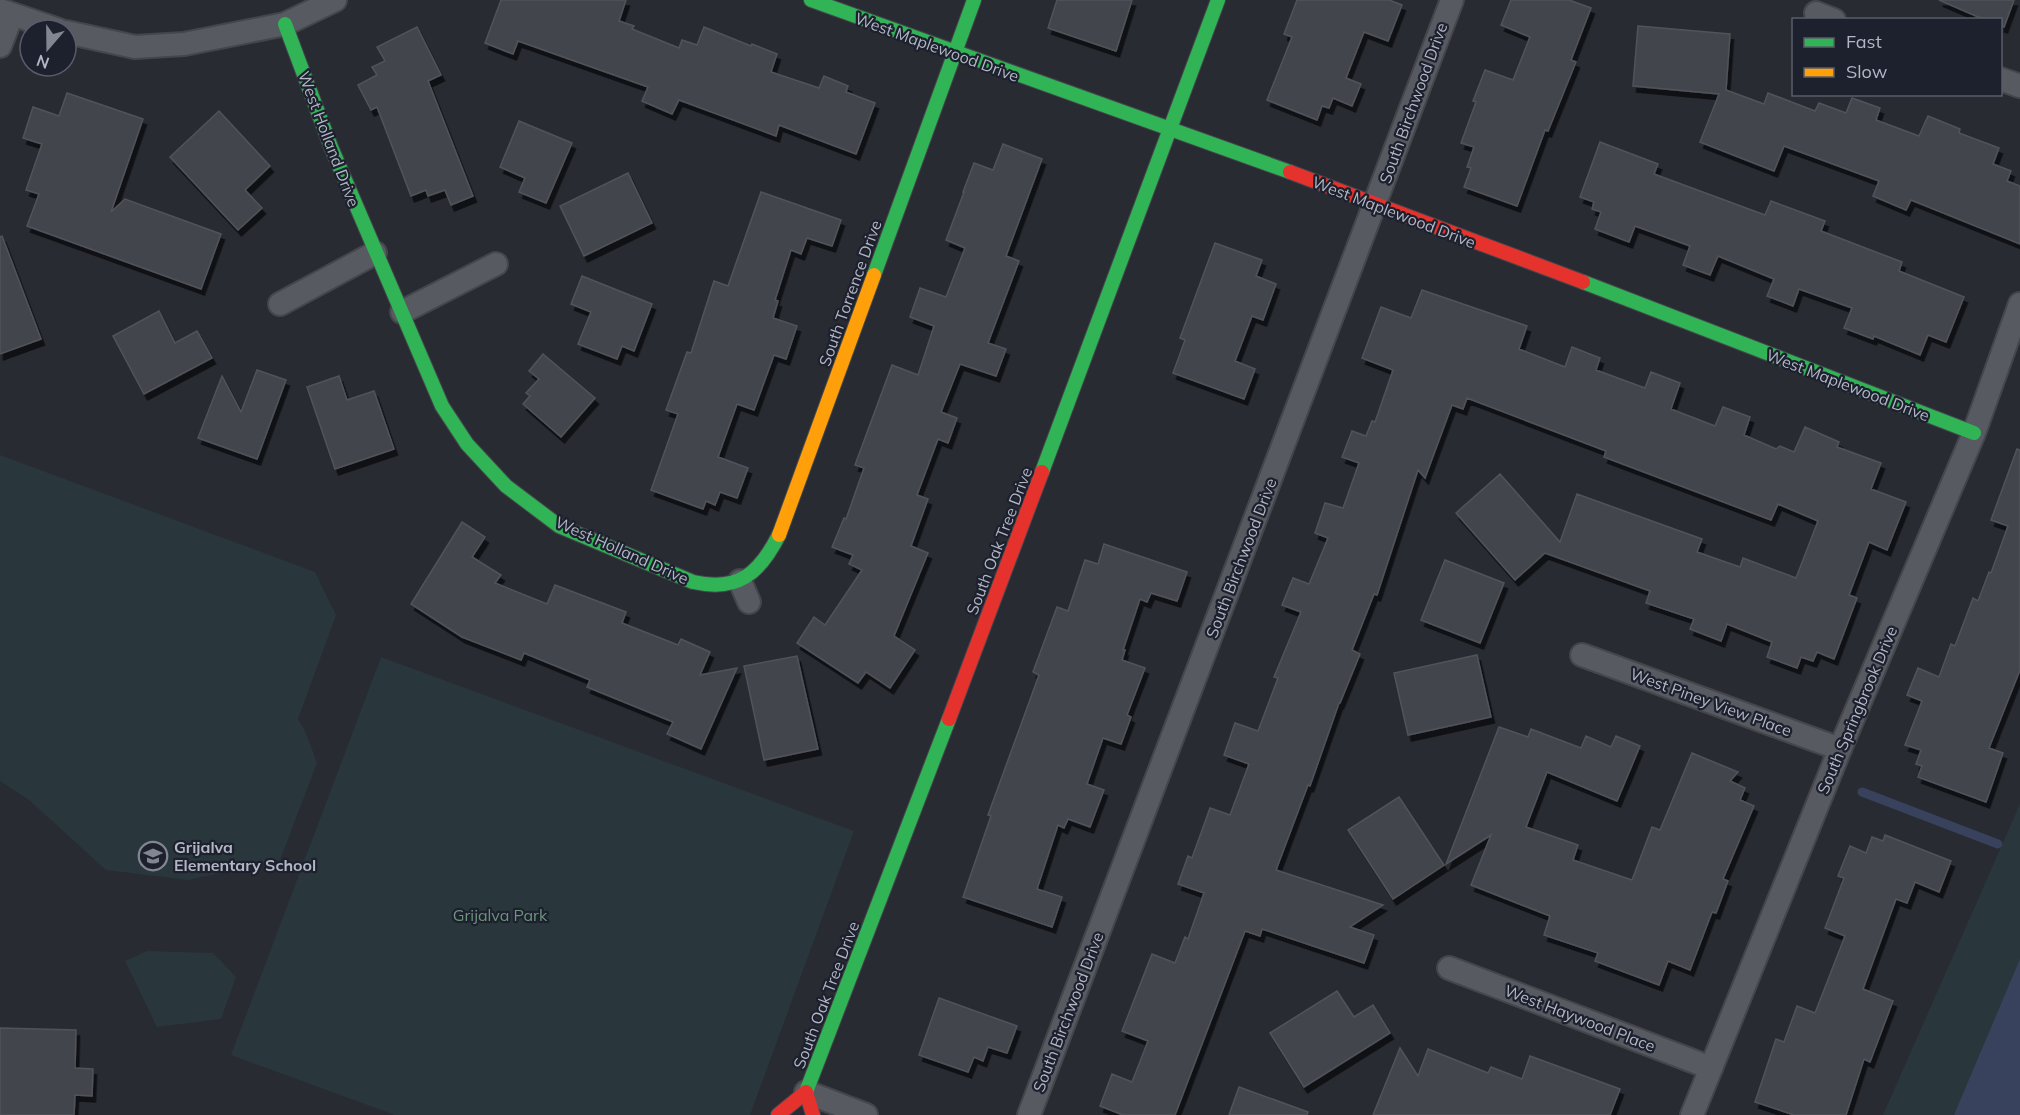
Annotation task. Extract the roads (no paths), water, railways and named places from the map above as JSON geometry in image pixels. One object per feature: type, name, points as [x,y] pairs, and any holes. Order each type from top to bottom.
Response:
[{"type":"street","points":[[78,35],[135,47],[184,44],[285,24],[335,0]]},
{"type":"street","name":"West Maplewood Drive","points":[[810,0],[953,55],[1170,129],[1376,204],[1974,433]]},
{"type":"street","name":"South Torrence Drive","points":[[738,582],[755,571],[770,556],[779,536],[974,0]]},
{"type":"street","name":"South Oak Tree Drive","points":[[778,1115],[806,1092],[1000,586],[1218,0]]},
{"type":"street","name":"South Birchwood Drive","points":[[1029,1115],[1452,0]]},
{"type":"street","points":[[0,46],[6,13],[22,18]]},
{"type":"street","name":"West Holland Drive","points":[[285,24],[331,147],[375,254],[442,406],[467,444],[506,486],[559,526],[616,551],[708,586],[738,582]]},
{"type":"street","points":[[2002,79],[2020,86]]},
{"type":"street","points":[[280,304],[375,254]]},
{"type":"street","points":[[402,312],[496,264]]},
{"type":"street","name":"South Springbrook Drive","points":[[1692,1115],[1840,749],[1974,433],[2020,304]]},
{"type":"street","points":[[738,582],[749,602]]},
{"type":"street","name":"West Piney View Place","points":[[1582,655],[1840,749]]},
{"type":"street","name":"West Haywood Place","points":[[1449,968],[1712,1068]]},
{"type":"street","points":[[806,1092],[866,1115]]},
{"type":"street","name":"South Oak Tree Drive","points":[[806,1092],[813,1115]]},
{"type":"water","points":[[2020,959],[2020,1115],[1954,1115]]},
{"type":"waterway","points":[[1862,792],[1998,844]]},
{"type":"place","name":"Grijalva Elementary School","points":[[153,856]]},
{"type":"park label","name":"Grijalva Park","points":[[500,915]]}]
